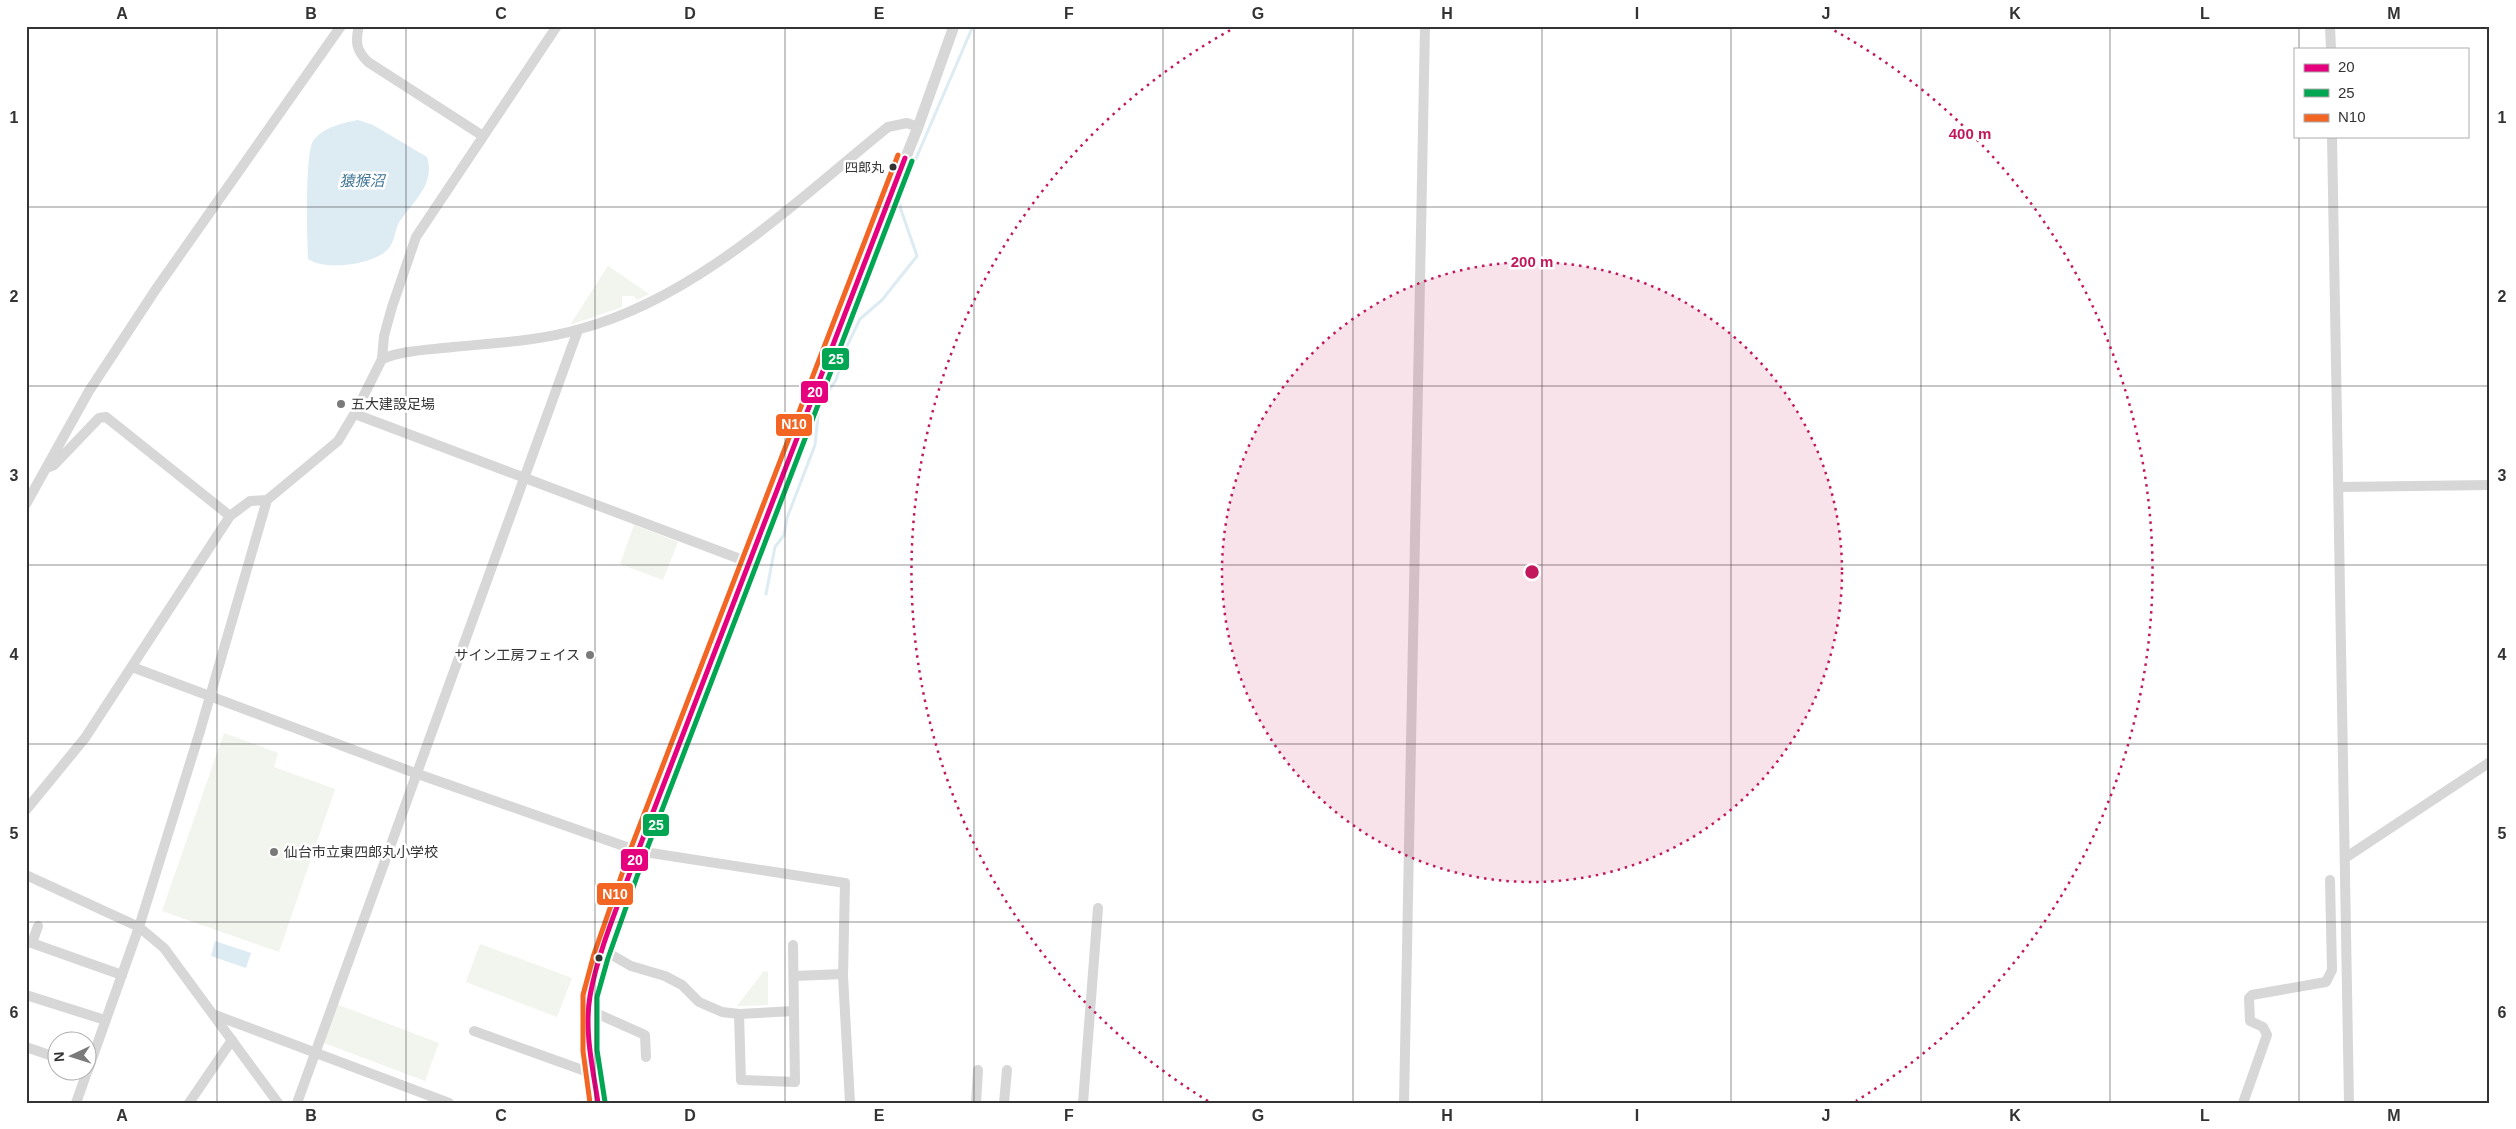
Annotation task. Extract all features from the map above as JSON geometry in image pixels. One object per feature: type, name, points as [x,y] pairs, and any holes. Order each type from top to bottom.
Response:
[{"type":"street","points":[[26,504],[89,391],[156,289],[341,26]]},
{"type":"street","points":[[359,26],[356,46],[360,54],[368,62],[483,136]]},
{"type":"street","points":[[98,1041],[139,927],[267,500],[338,441],[355,414],[382,359],[384,336],[392,307],[416,237],[556,26]]},
{"type":"street","points":[[598,1103],[593,1072],[589,1010],[590,996],[603,950],[638,851],[748,562],[918,127],[954,26]]},
{"type":"street","points":[[1404,1103],[1425,26]]},
{"type":"street","points":[[2330,26],[2330,48]]},
{"type":"street","points":[[382,359],[411,351],[477,345],[578,330],[630,312],[697,275],[786,210],[888,127],[907,123],[918,127]]},
{"type":"street","points":[[2332,138],[2349,1103]]},
{"type":"street","points":[[296,1103],[578,330]]},
{"type":"street","points":[[355,414],[748,562]]},
{"type":"street","points":[[47,467],[54,465],[99,418],[106,417],[230,516]]},
{"type":"street","points":[[2339,487],[2490,485]]},
{"type":"street","points":[[26,810],[85,738],[230,516],[250,501],[267,500]]},
{"type":"street","points":[[132,667],[415,773],[638,851],[845,883],[843,974],[850,1103]]},
{"type":"street","points":[[2346,858],[2490,762]]},
{"type":"street","points":[[26,875],[139,927],[164,948],[232,1040],[272,1100]]},
{"type":"street","points":[[2243,1103],[2267,1035],[2263,1027],[2250,1021],[2249,998],[2252,995],[2326,982],[2330,978],[2332,970],[2330,880]]},
{"type":"street","points":[[1082,1103],[1098,908]]},
{"type":"street","points":[[38,926],[29,942],[122,975]]},
{"type":"street","points":[[739,1014],[741,1080],[795,1082],[793,945]]},
{"type":"street","points":[[603,950],[631,966],[665,976],[682,985],[699,1002],[722,1012],[739,1014],[794,1011]]},
{"type":"street","points":[[794,976],[843,974]]},
{"type":"street","points":[[26,995],[105,1020]]},
{"type":"street","points":[[589,1010],[645,1034],[646,1058]]},
{"type":"street","points":[[214,1015],[449,1103]]},
{"type":"street","points":[[474,1031],[588,1072],[593,1072]]},
{"type":"street","points":[[189,1103],[232,1040]]},
{"type":"street","points":[[26,1047],[48,1055]]},
{"type":"street","points":[[976,1103],[978,1070]]},
{"type":"street","points":[[1004,1103],[1007,1070]]},
{"type":"street","points":[[76,1103],[84,1082]]},
{"type":"shaded area","points":[[608,266],[649,294],[637,300],[634,296],[622,296],[622,307],[570,325]]},
{"type":"shaded area","points":[[634,525],[678,542],[663,580],[620,564]]},
{"type":"shaded area","points":[[224,733],[278,753],[274,767],[335,789],[279,952],[162,911]]},
{"type":"shaded area","points":[[480,944],[572,978],[557,1017],[466,982]]},
{"type":"shaded area","points":[[764,971],[768,972],[768,1005],[737,1006]]},
{"type":"shaded area","points":[[336,1004],[439,1043],[425,1081],[324,1043]]},
{"type":"water","name":"猿猴沼","points":[[358,120],[373,125],[427,157],[429,166],[426,183],[423,190],[399,222],[391,246],[381,255],[349,264],[326,265],[316,263],[308,259],[307,198],[310,149],[313,141],[322,132],[334,126]]},
{"type":"water","points":[[215,941],[251,953],[246,968],[211,956]]},
{"type":"waterway","points":[[766,594],[775,547],[784,535],[787,518],[815,445],[819,405],[836,380],[847,346],[860,319],[882,300],[917,256],[900,207],[899,198],[973,26]]},
{"type":"transit line","name":"N10","points":[[590,1103],[583,1051],[583,995],[594,954],[631,848],[898,155]]},
{"type":"transit line","name":"20","points":[[598,1103],[590,1050],[588,1009],[604,942],[905,158]]},
{"type":"transit line","name":"25","points":[[605,1102],[597,1050],[597,997],[608,958],[645,854],[912,161]]},
{"type":"place","name":"四郎丸","points":[[893,167]]},
{"type":"place","name":"五大建設足場","points":[[341,404]]},
{"type":"place","name":"サイン工房フェイス","points":[[590,655]]},
{"type":"place","name":"仙台市立東四郎丸小学校","points":[[274,852]]}]
